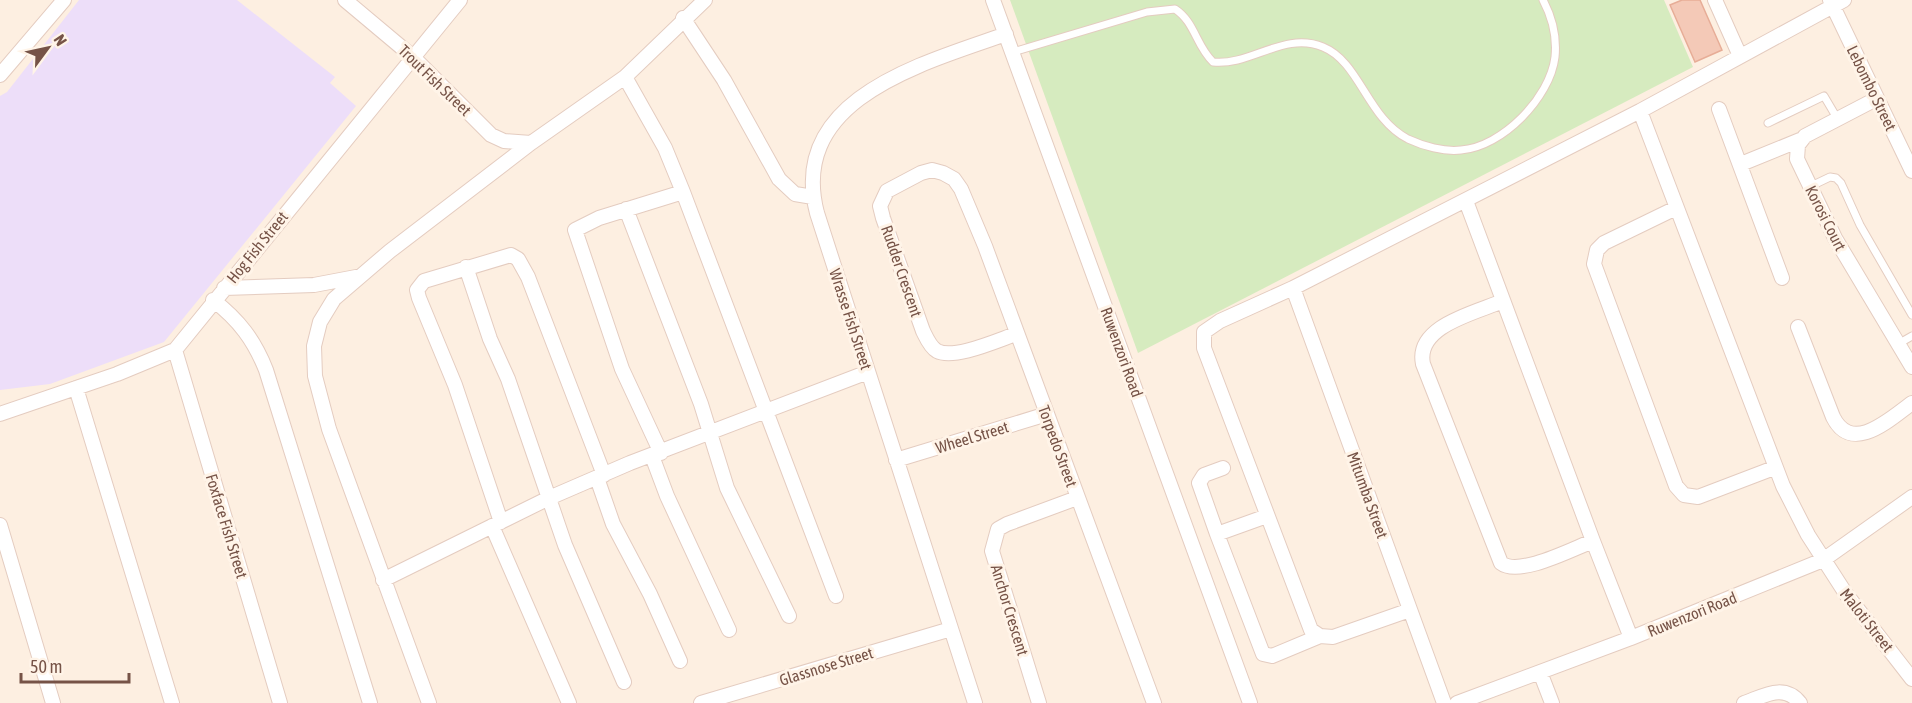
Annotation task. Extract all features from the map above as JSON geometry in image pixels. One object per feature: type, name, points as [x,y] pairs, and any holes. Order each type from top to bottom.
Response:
[{"type":"street","points":[[0,75],[64,0]]},
{"type":"street","name":"Trout Fish Street","points":[[345,0],[413,57],[491,135],[504,141],[531,143]]},
{"type":"street","name":"Hog Fish Street","points":[[0,414],[164,356],[175,350],[213,300],[460,0]]},
{"type":"street","points":[[429,703],[329,429],[315,376],[314,346],[320,322],[334,299],[360,276],[531,143],[625,77],[683,18],[705,0]]},
{"type":"street","name":"Ruwenzori Road","points":[[993,0],[1250,703]]},
{"type":"street","points":[[1715,0],[1740,56]]},
{"type":"street","points":[[1410,610],[1333,637],[1313,633],[1306,622],[1204,348],[1204,332],[1220,321],[1293,288],[1640,111],[1836,2]]},
{"type":"street","name":"Lebombo Street","points":[[1836,2],[1876,99],[1912,171]]},
{"type":"street","points":[[683,18],[724,80],[779,179],[795,194],[813,197]]},
{"type":"street","name":"Wrasse Fish Street","points":[[975,703],[813,197],[814,170],[819,147],[833,123],[849,105],[868,91],[907,71],[1006,34]]},
{"type":"street","points":[[625,77],[665,148],[836,596]]},
{"type":"street","points":[[1741,164],[1800,141],[1810,132],[1876,99]]},
{"type":"street","points":[[1719,109],[1782,278]]},
{"type":"street","name":"Maloti Street","points":[[1640,111],[1774,468],[1793,508],[1846,594],[1912,679]]},
{"type":"street","name":"Korosi Court","points":[[1800,141],[1797,159],[1809,187],[1835,238],[1912,367]]},
{"type":"street","name":"Rudder Crescent","points":[[961,189],[954,179],[932,170],[899,184],[882,199],[883,218],[923,331],[937,351],[948,353],[1016,334]]},
{"type":"street","name":"Torpedo Street","points":[[961,189],[1154,703]]},
{"type":"street","points":[[682,192],[581,225],[574,230],[574,233],[622,369],[657,455],[667,496],[729,630]]},
{"type":"street","points":[[1466,201],[1631,638]]},
{"type":"street","points":[[1676,208],[1604,243],[1597,250],[1594,264],[1672,475],[1681,493],[1694,497],[1774,468]]},
{"type":"street","points":[[626,209],[710,433],[727,488],[789,616]]},
{"type":"street","points":[[568,703],[496,524],[455,385],[417,290],[424,281],[512,255],[524,267],[601,476],[613,524],[650,594],[680,661]]},
{"type":"street","points":[[466,267],[565,545],[624,682]]},
{"type":"street","points":[[224,288],[314,285],[360,276]]},
{"type":"street","name":"Mitumba Street","points":[[1293,288],[1444,703]]},
{"type":"street","points":[[213,300],[233,315],[246,331],[266,370],[370,703]]},
{"type":"street","points":[[1503,301],[1432,333],[1423,346],[1423,364],[1501,563],[1509,568],[1523,568],[1593,541]]},
{"type":"street","points":[[1798,327],[1833,417],[1842,429],[1855,435],[1874,431],[1912,403]]},
{"type":"street","name":"Foxface Fish Street","points":[[175,350],[280,703]]},
{"type":"street","points":[[383,580],[549,498],[868,372]]},
{"type":"street","points":[[76,388],[172,703]]},
{"type":"street","name":"Wheel Street","points":[[896,460],[1047,414]]},
{"type":"street","points":[[1223,468],[1204,474],[1199,483],[1263,654],[1272,656],[1320,636]]},
{"type":"street","name":"Ruwenzori Road","points":[[1457,703],[1631,638],[1824,560],[1912,497]]},
{"type":"street","name":"Anchor Crescent","points":[[1039,703],[992,551],[993,543],[998,529],[1007,524],[1077,498]]},
{"type":"street","points":[[1217,534],[1267,516]]},
{"type":"street","points":[[0,525],[53,703]]},
{"type":"street","name":"Glassnose Street","points":[[702,703],[951,629]]},
{"type":"street","points":[[1540,672],[1552,703]]},
{"type":"street","points":[[1744,703],[1779,691],[1792,694],[1800,703]]},
{"type":"lane","points":[[1013,52],[1148,12],[1175,9],[1189,21],[1206,55],[1213,62],[1231,61],[1290,43],[1324,47],[1343,61],[1376,112],[1389,126],[1408,139],[1427,146],[1462,151],[1489,141],[1512,126],[1549,81],[1555,56],[1553,25],[1543,0]]},
{"type":"lane","points":[[1768,123],[1824,96],[1838,118]]},
{"type":"lane","points":[[1809,187],[1830,177],[1836,178],[1841,183],[1860,225],[1912,315]]},
{"type":"lane","points":[[1898,344],[1912,336]]},
{"type":"shaded area","points":[[79,0],[237,0],[335,77],[330,83],[356,106],[164,342],[50,384],[0,390],[0,96],[7,92]]},
{"type":"green space","points":[[1010,0],[1664,0],[1693,67],[1138,353]]},
{"type":"building","points":[[1682,0],[1700,0],[1722,50],[1695,62],[1670,5]]}]
